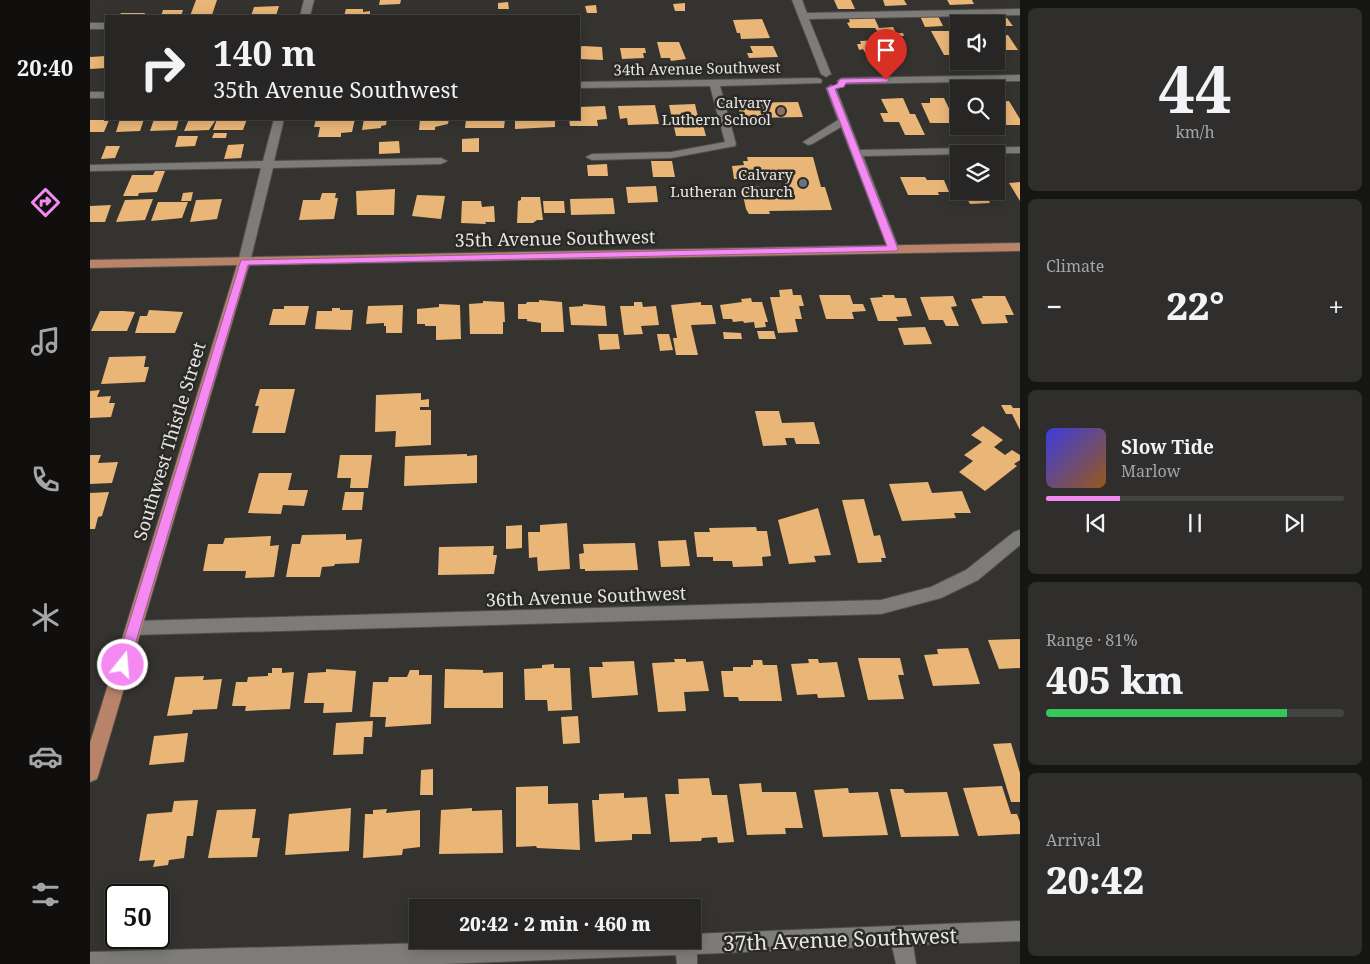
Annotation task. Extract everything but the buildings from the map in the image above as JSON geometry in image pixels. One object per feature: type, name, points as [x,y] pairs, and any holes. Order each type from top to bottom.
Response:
[{"type":"main road","name":"35th Avenue Southwest","points":[[90,264],[1020,247]]},
{"type":"main road","name":"Southwest Thistle Street","points":[[90,773],[244,262]]},
{"type":"street","points":[[305,15],[309,0]]},
{"type":"street","points":[[797,0],[826,74]]},
{"type":"street","points":[[803,16],[1020,12]]},
{"type":"street","points":[[90,26],[105,26]]},
{"type":"street","points":[[842,81],[841,86],[830,88],[822,86],[816,81],[819,76],[826,74],[836,76],[842,81],[1020,78]]},
{"type":"street","name":"34th Avenue Southwest","points":[[580,85],[816,81]]},
{"type":"street","points":[[592,157],[671,155],[731,144],[714,82]]},
{"type":"street","points":[[830,88],[893,249]]},
{"type":"street","points":[[90,95],[105,95]]},
{"type":"street","name":"Southwest Thistle Street","points":[[244,262],[279,120]]},
{"type":"street","points":[[808,142],[843,121]]},
{"type":"street","points":[[856,153],[1020,150]]},
{"type":"street","points":[[90,168],[440,162]]},
{"type":"street","name":"36th Avenue Southwest","points":[[134,628],[881,607],[935,593],[972,575],[1020,536]]},
{"type":"street","name":"37th Avenue Southwest","points":[[90,962],[686,954],[901,937],[1020,931]]},
{"type":"street","points":[[901,937],[906,964]]},
{"type":"place","name":"Calvary Luthern School","points":[[781,111]]},
{"type":"place","name":"Calvary Lutheran Church","points":[[803,183]]},
{"type":"route","points":[[123,665],[244,262],[893,249],[830,88],[841,86],[843,84],[842,81],[886,80]]}]
